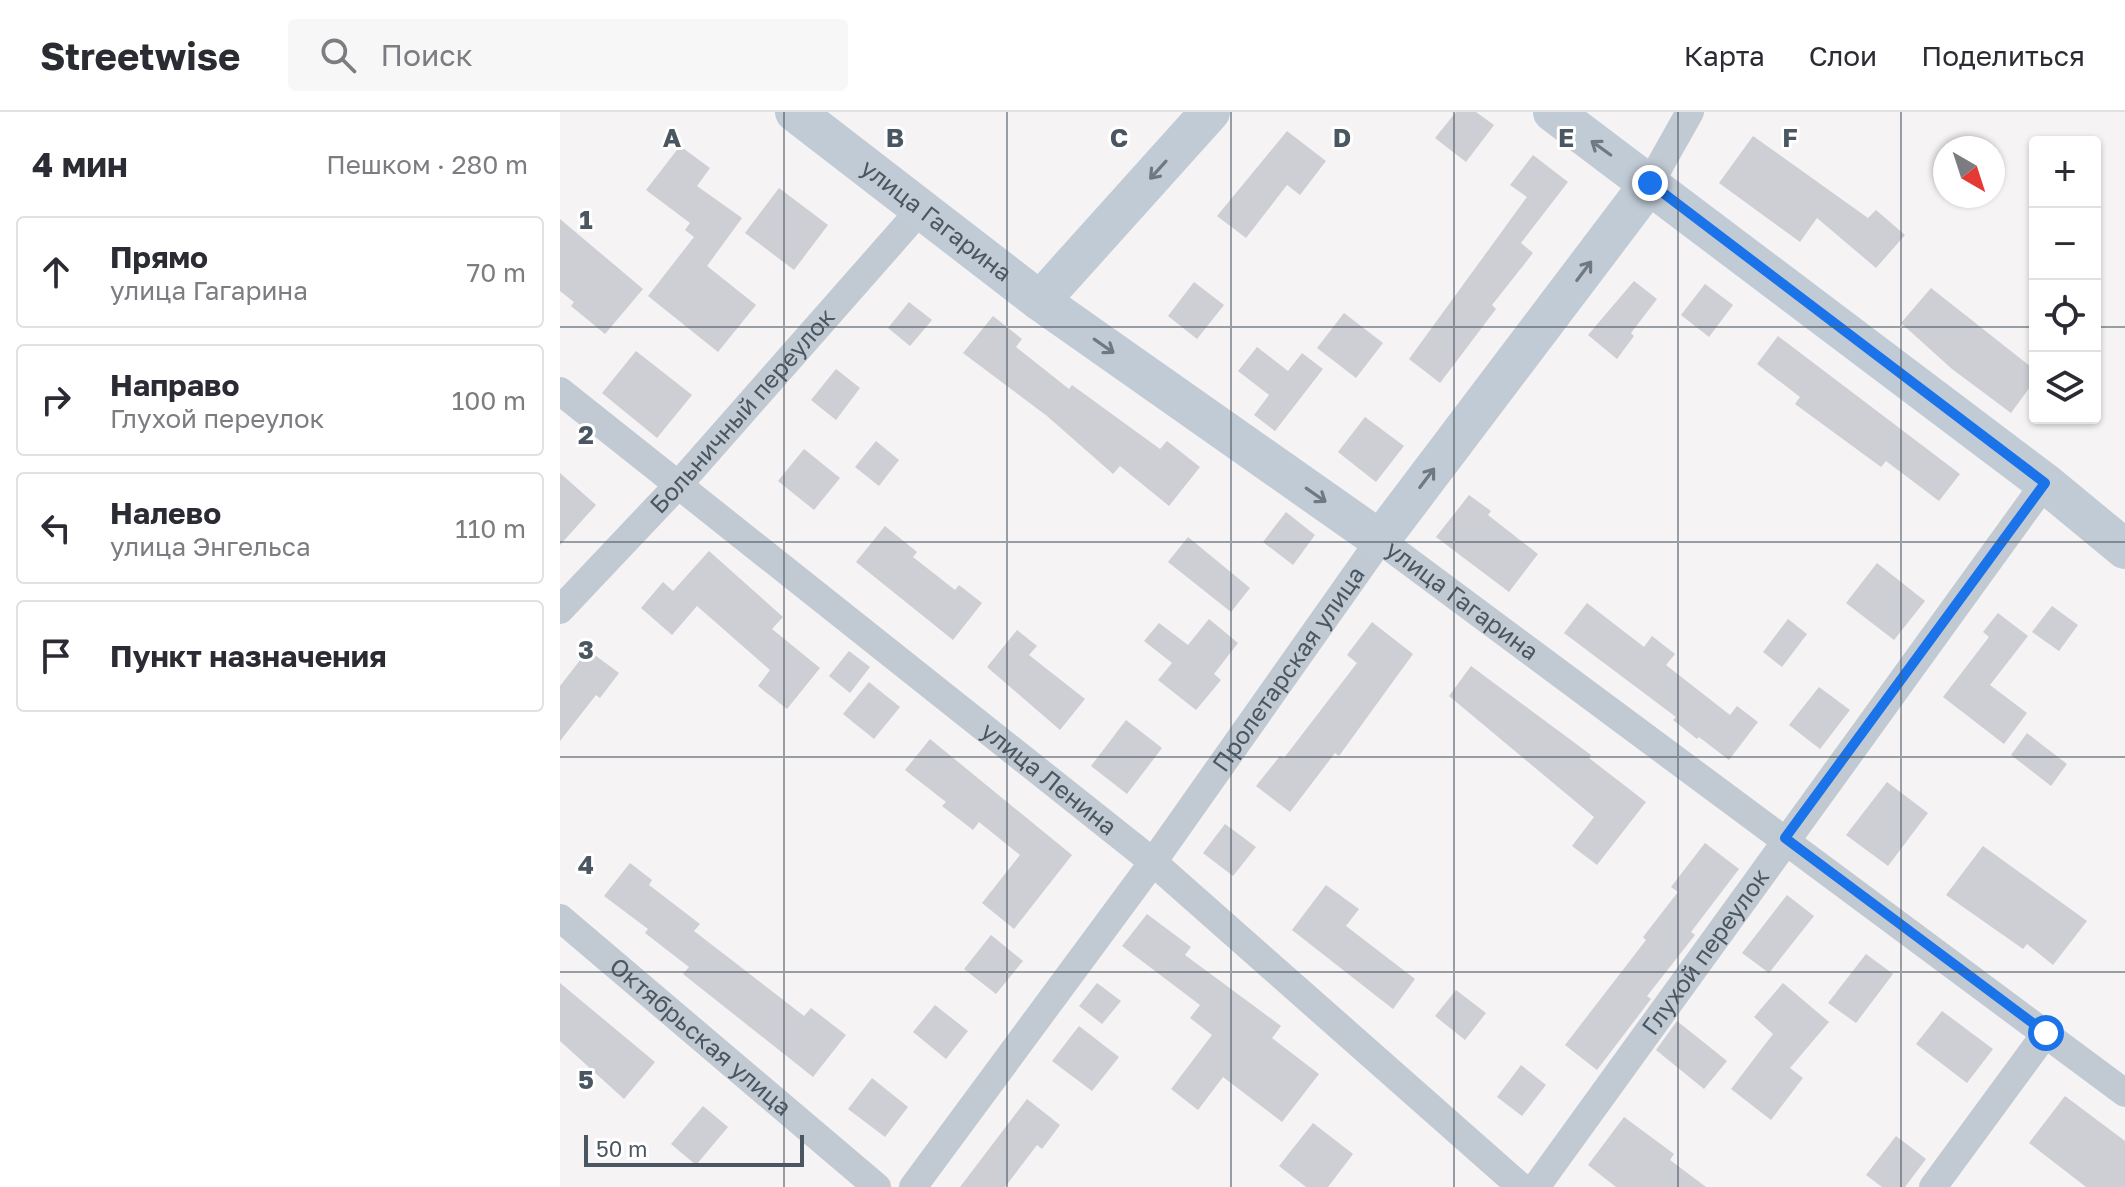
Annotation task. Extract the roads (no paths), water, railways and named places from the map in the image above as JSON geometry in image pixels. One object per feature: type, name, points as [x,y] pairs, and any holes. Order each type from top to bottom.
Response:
[{"type":"main road","name":"улица Гагарина","points":[[795,112],[1040,301],[1380,540]]},
{"type":"main road","points":[[1040,301],[1210,112]]},
{"type":"main road","points":[[1553,112],[2045,483],[2125,549]]},
{"type":"main road","name":"Пролетарская улица","points":[[1380,540],[1650,183]]},
{"type":"street","name":"Пролетарская улица","points":[[1650,183],[1690,112]]},
{"type":"street","name":"Больничный переулок","points":[[560,610],[679,484],[922,208]]},
{"type":"street","name":"улица Ленина","points":[[560,391],[1153,862],[1521,1187]]},
{"type":"street","name":"Глухой переулок","points":[[1536,1187],[1785,838],[2045,483]]},
{"type":"street","name":"Пролетарская улица","points":[[913,1187],[1153,862],[1380,540]]},
{"type":"street","name":"улица Гагарина","points":[[1380,540],[2125,1093]]},
{"type":"street","name":"Октябрьская улица","points":[[560,918],[877,1187]]},
{"type":"street","points":[[1933,1187],[2046,1033]]}]
